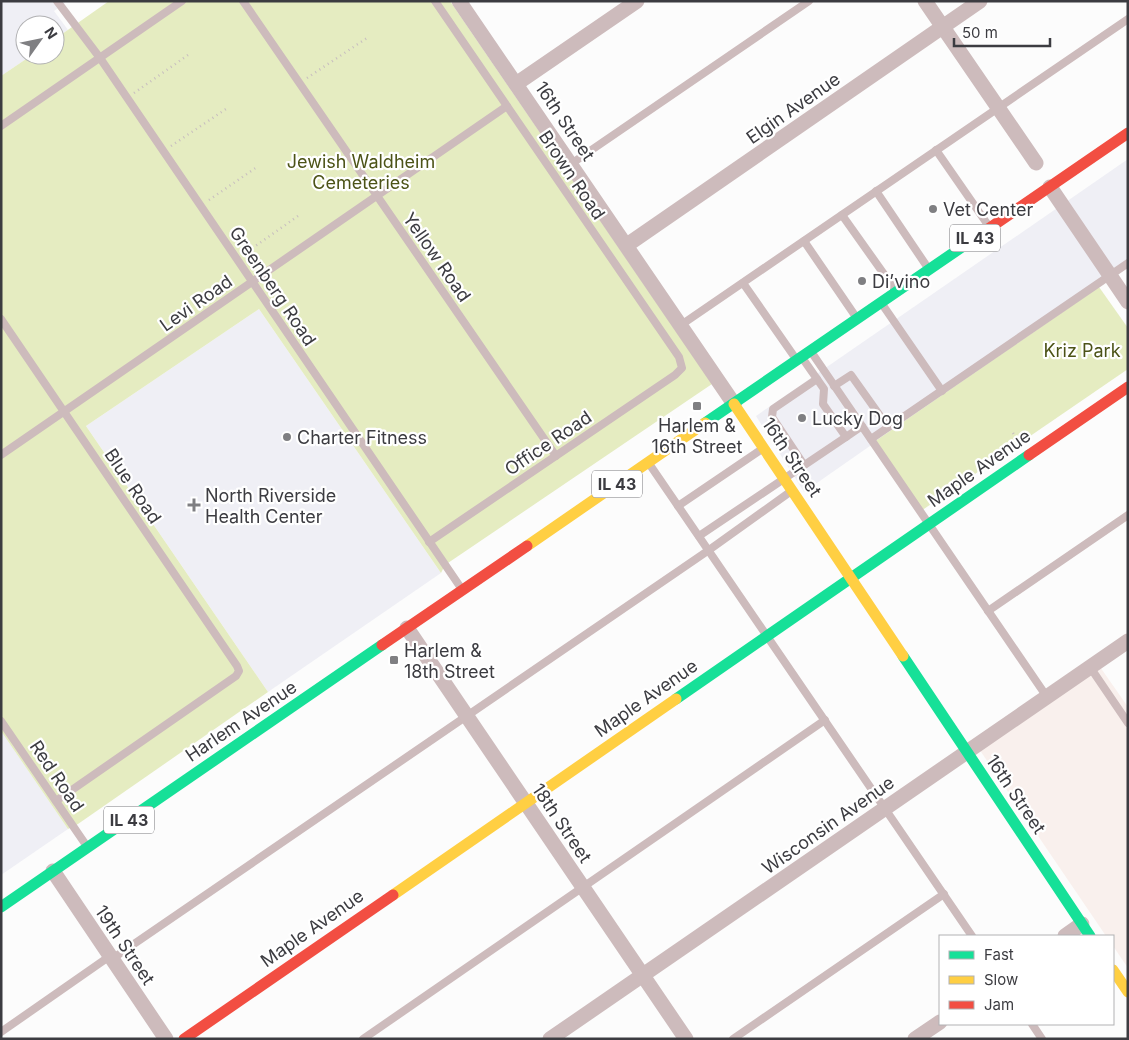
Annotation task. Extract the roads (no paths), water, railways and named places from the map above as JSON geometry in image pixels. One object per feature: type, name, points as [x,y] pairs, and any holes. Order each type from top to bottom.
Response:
[{"type":"street","points":[[516,84],[637,1]]},
{"type":"street","points":[[925,1],[1036,163]]},
{"type":"street","name":"Elgin Avenue","points":[[627,246],[980,1]]},
{"type":"street","name":"16th Street","points":[[462,2],[764,448],[1086,930]]},
{"type":"street","name":"IL 43","points":[[649,462],[1128,133]]},
{"type":"street","points":[[1050,187],[1128,302]]},
{"type":"street","name":"Maple Avenue","points":[[184,1039],[1128,387]]},
{"type":"street","name":"Harlem Avenue","points":[[1,907],[649,462]]},
{"type":"street","name":"18th Street","points":[[407,628],[686,1039]]},
{"type":"street","name":"Wisconsin Avenue","points":[[550,1039],[1128,641]]},
{"type":"street","name":"19th Street","points":[[53,871],[166,1039]]},
{"type":"street","points":[[1068,935],[1086,930]]},
{"type":"street","points":[[1114,971],[1128,992]]},
{"type":"street","points":[[915,1039],[939,1023]]},
{"type":"lane","name":"Greenberg Road","points":[[57,1],[100,58],[462,590]]},
{"type":"lane","points":[[1,126],[182,1]]},
{"type":"lane","name":"Yellow Road","points":[[243,1],[556,456]]},
{"type":"lane","name":"Brown Road","points":[[435,1],[679,357],[682,368]]},
{"type":"lane","points":[[571,164],[809,1]]},
{"type":"lane","points":[[681,325],[1128,19]]},
{"type":"lane","name":"Levi Road","points":[[1,455],[507,106]]},
{"type":"lane","points":[[936,150],[990,228]]},
{"type":"lane","points":[[876,192],[929,270]]},
{"type":"lane","points":[[842,215],[896,292]]},
{"type":"lane","points":[[804,241],[857,319]]},
{"type":"lane","points":[[871,439],[1128,263]]},
{"type":"lane","points":[[743,283],[803,356],[834,386],[1047,697]]},
{"type":"lane","points":[[882,302],[942,391]]},
{"type":"lane","name":"Blue Road","points":[[1,319],[239,671],[236,676],[56,801]]},
{"type":"lane","points":[[803,356],[824,389],[823,404],[846,437]]},
{"type":"lane","name":"Office Road","points":[[429,542],[675,376],[682,368]]},
{"type":"lane","points":[[834,386],[851,375],[888,427]]},
{"type":"lane","points":[[804,465],[772,417],[773,409],[817,379]]},
{"type":"lane","points":[[699,536],[862,426]]},
{"type":"lane","points":[[678,506],[764,448]]},
{"type":"lane","points":[[649,462],[971,935]]},
{"type":"lane","points":[[1,1032],[467,716],[709,550],[792,490]]},
{"type":"lane","points":[[988,611],[1128,515]]},
{"type":"lane","points":[[1090,667],[1128,723]]},
{"type":"lane","points":[[363,1039],[825,720]]},
{"type":"lane","name":"Red Road","points":[[1,721],[88,847]]},
{"type":"lane","points":[[733,1039],[944,894]]},
{"type":"lane","points":[[1033,1025],[1042,1039]]},
{"type":"place","name":"Vet Center","points":[[933,209]]},
{"type":"place","name":"Di’vino","points":[[862,281]]},
{"type":"place","name":"Harlem & 16th Street","points":[[697,406]]},
{"type":"place","name":"Lucky Dog","points":[[802,418]]},
{"type":"place","name":"Charter Fitness","points":[[287,437]]},
{"type":"place","name":"North Riverside Health Center","points":[[194,505]]},
{"type":"place","name":"Harlem & 18th Street","points":[[394,660]]},
{"type":"park label","name":"Jewish Waldheim Cemeteries","points":[[361,171]]},
{"type":"park label","name":"Kriz Park","points":[[1082,350]]}]
